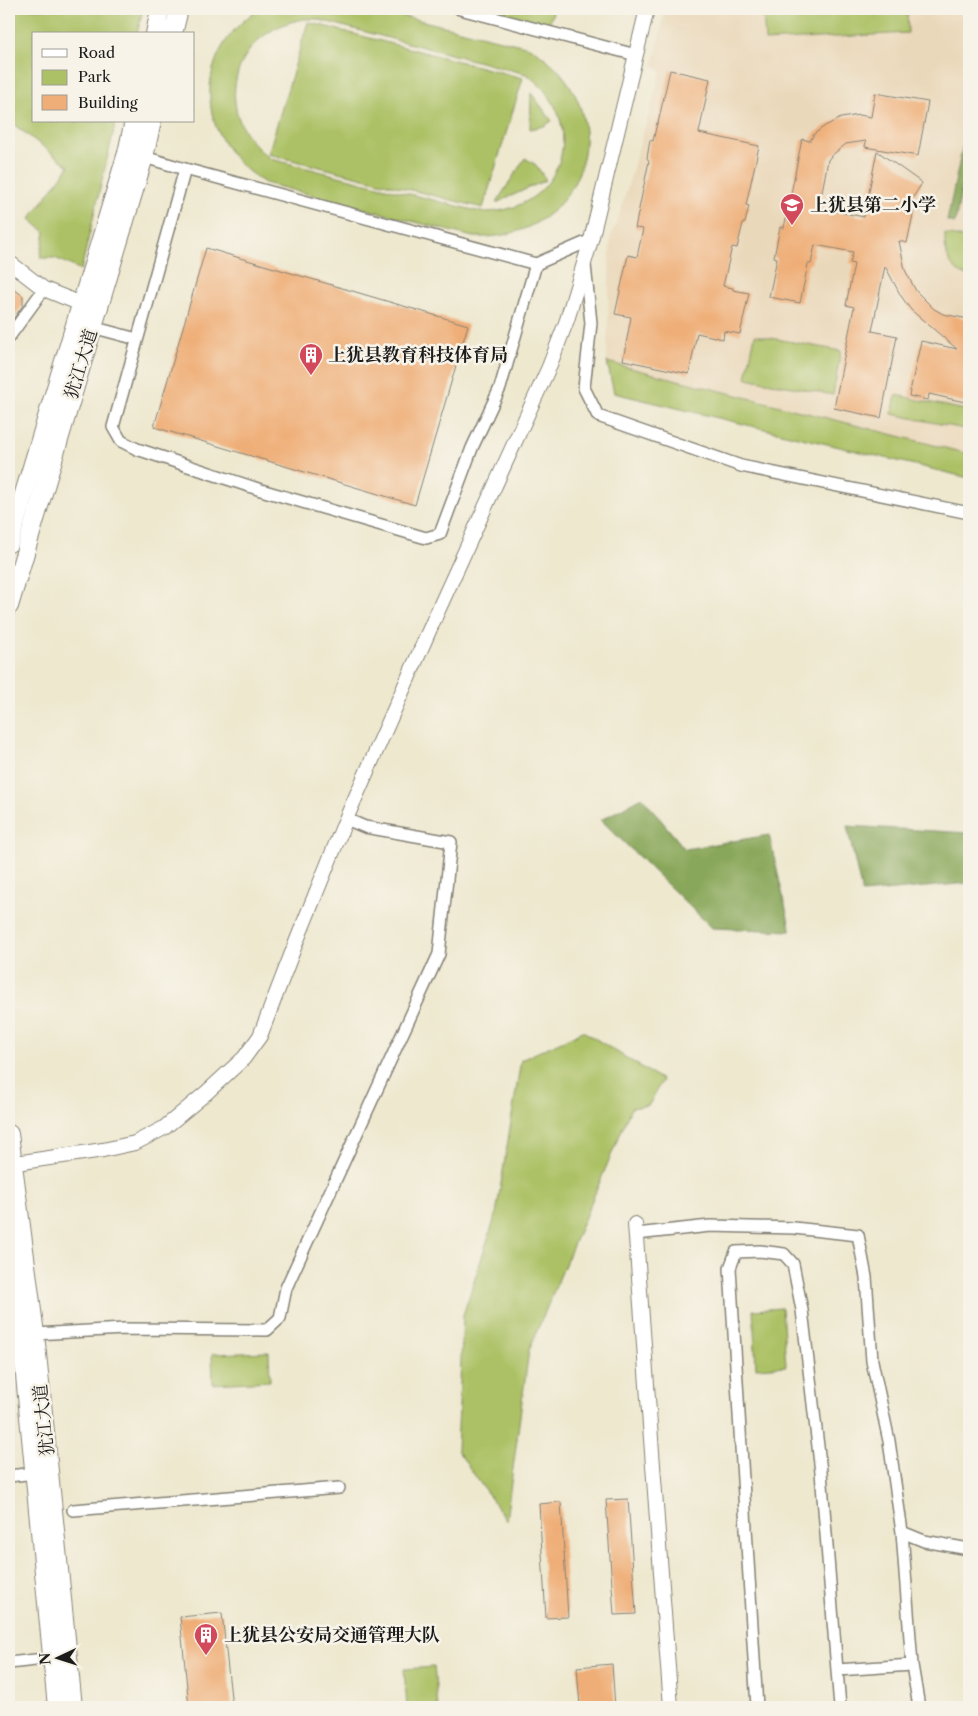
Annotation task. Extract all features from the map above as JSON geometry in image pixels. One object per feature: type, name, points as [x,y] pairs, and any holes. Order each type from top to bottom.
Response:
[{"type":"main road","points":[[155,32],[160,9]]},
{"type":"main road","points":[[173,32],[179,9]]},
{"type":"main road","name":"犹江大道","points":[[9,543],[127,153],[134,122]]},
{"type":"main road","name":"犹江大道","points":[[9,606],[144,157],[152,122]]},
{"type":"main road","name":"犹江大道","points":[[9,1134],[21,1335],[58,1707]]},
{"type":"main road","name":"犹江大道","points":[[9,1243],[74,1707]]},
{"type":"street","points":[[460,9],[636,55]]},
{"type":"street","points":[[10,1164],[103,1150],[135,1143],[164,1128],[206,1093],[244,1058],[260,1036],[346,819],[549,367],[567,320],[591,240],[647,9]]},
{"type":"street","points":[[144,157],[536,264],[591,240]]},
{"type":"street","points":[[185,169],[113,427],[121,441],[137,449],[261,490],[426,538],[440,534],[472,448],[500,388],[536,264]]},
{"type":"street","points":[[585,260],[591,323],[584,388],[598,416],[741,466],[969,513]]},
{"type":"street","points":[[9,262],[44,289],[81,304]]},
{"type":"street","points":[[9,337],[44,289]]},
{"type":"street","points":[[92,327],[137,339]]},
{"type":"street","points":[[21,1335],[124,1329],[267,1330],[280,1318],[286,1288],[439,954],[451,842],[365,827],[346,819]]},
{"type":"street","points":[[670,1707],[635,1229],[710,1226],[794,1228],[858,1235],[866,1277],[872,1361],[889,1442],[902,1532],[912,1666],[919,1707]]},
{"type":"street","points":[[757,1707],[730,1268],[736,1252],[760,1251],[784,1254],[793,1264],[802,1310],[821,1472],[840,1707]]},
{"type":"street","points":[[9,1476],[35,1473]]},
{"type":"street","points":[[73,1510],[339,1488]]},
{"type":"street","points":[[902,1532],[924,1540],[969,1548]]},
{"type":"street","points":[[9,1663],[53,1658]]},
{"type":"street","points":[[837,1670],[912,1666]]},
{"type":"shaded area","name":"上犹县第二小学","points":[[665,9],[969,9],[969,454],[607,362],[610,239],[620,213],[661,71],[653,65]]},
{"type":"green space","points":[[9,9],[143,9],[137,32],[32,32],[32,122],[116,122],[81,270],[55,258],[40,258],[45,232],[30,219],[69,166],[9,121]]},
{"type":"green space","points":[[259,9],[374,9],[529,47],[560,72],[578,102],[585,134],[581,166],[567,195],[544,218],[512,233],[473,237],[265,183],[242,165],[225,144],[214,121],[210,97],[212,73],[221,49],[237,28]],"holes":[[[304,19],[316,19],[526,74],[547,93],[559,115],[563,138],[559,161],[549,181],[532,198],[509,209],[481,212],[271,159],[252,141],[240,121],[235,99],[237,77],[245,57],[259,40],[279,27]]]},
{"type":"green space","points":[[492,9],[554,9],[549,25],[492,11]]},
{"type":"green space","points":[[763,9],[907,9],[908,33],[765,41]]},
{"type":"green space","points":[[308,22],[523,78],[483,208],[268,154]]},
{"type":"green space","points":[[531,93],[552,121],[544,126],[530,129]]},
{"type":"green space","points":[[963,144],[969,145],[969,150],[955,223],[947,221]]},
{"type":"green space","points":[[525,158],[536,165],[546,180],[496,203]]},
{"type":"green space","points":[[945,234],[964,238],[965,249],[969,255],[969,277],[957,271],[949,261]]},
{"type":"green space","points":[[755,335],[841,351],[833,395],[746,378]]},
{"type":"green space","points":[[607,362],[969,454],[969,478],[614,393]]},
{"type":"green space","points":[[896,395],[969,411],[969,430],[892,414]]},
{"type":"green space","points":[[642,797],[685,849],[769,835],[791,931],[712,928],[601,820]]},
{"type":"green space","points":[[847,826],[969,833],[969,883],[862,893]]},
{"type":"green space","points":[[583,1031],[662,1080],[649,1105],[631,1108],[529,1350],[506,1520],[457,1450],[463,1315],[496,1214],[521,1060]]},
{"type":"green space","points":[[782,1308],[786,1366],[756,1368],[753,1310]]},
{"type":"green space","points":[[269,1352],[270,1381],[213,1384],[212,1354]]},
{"type":"green space","points":[[434,1667],[438,1707],[407,1707],[404,1669]]},
{"type":"building","points":[[670,70],[710,79],[699,133],[759,146],[746,205],[749,206],[745,223],[743,223],[737,248],[732,247],[723,286],[749,293],[740,334],[724,331],[723,339],[697,333],[689,374],[623,360],[631,317],[615,314],[628,255],[637,257],[643,229],[635,228],[649,161],[647,158],[650,140],[653,141]]},
{"type":"building","points":[[875,93],[928,102],[918,156],[865,147],[866,141],[846,144],[828,160],[819,208],[864,217],[877,151],[922,183],[906,209],[914,210],[907,243],[899,241],[905,270],[916,291],[934,309],[943,314],[969,319],[969,403],[929,394],[928,400],[909,396],[921,341],[957,349],[911,310],[885,266],[872,331],[897,336],[881,418],[834,408],[854,307],[846,305],[854,264],[850,263],[853,252],[815,245],[811,264],[808,264],[800,303],[769,297],[777,258],[774,257],[780,227],[784,228],[802,139],[810,141],[814,134],[841,118],[859,115],[871,117]]},
{"type":"building","name":"上犹县教育科技体育局","points":[[206,248],[468,325],[415,505],[154,427]]},
{"type":"building","points":[[9,285],[23,296],[23,305],[9,325]]},
{"type":"building","points":[[628,1499],[636,1614],[614,1615],[606,1500]]},
{"type":"building","points":[[561,1502],[568,1617],[546,1618],[539,1504]]},
{"type":"building","name":"上犹县公安局交通管理大队","points":[[222,1613],[232,1707],[189,1707],[180,1617]]},
{"type":"building","points":[[612,1664],[615,1707],[580,1707],[577,1667]]},
{"type":"place","name":"上犹县第二小学","points":[[792,226]]},
{"type":"place","name":"上犹县教育科技体育局","points":[[311,376]]},
{"type":"place","name":"上犹县公安局交通管理大队","points":[[206,1656]]}]
